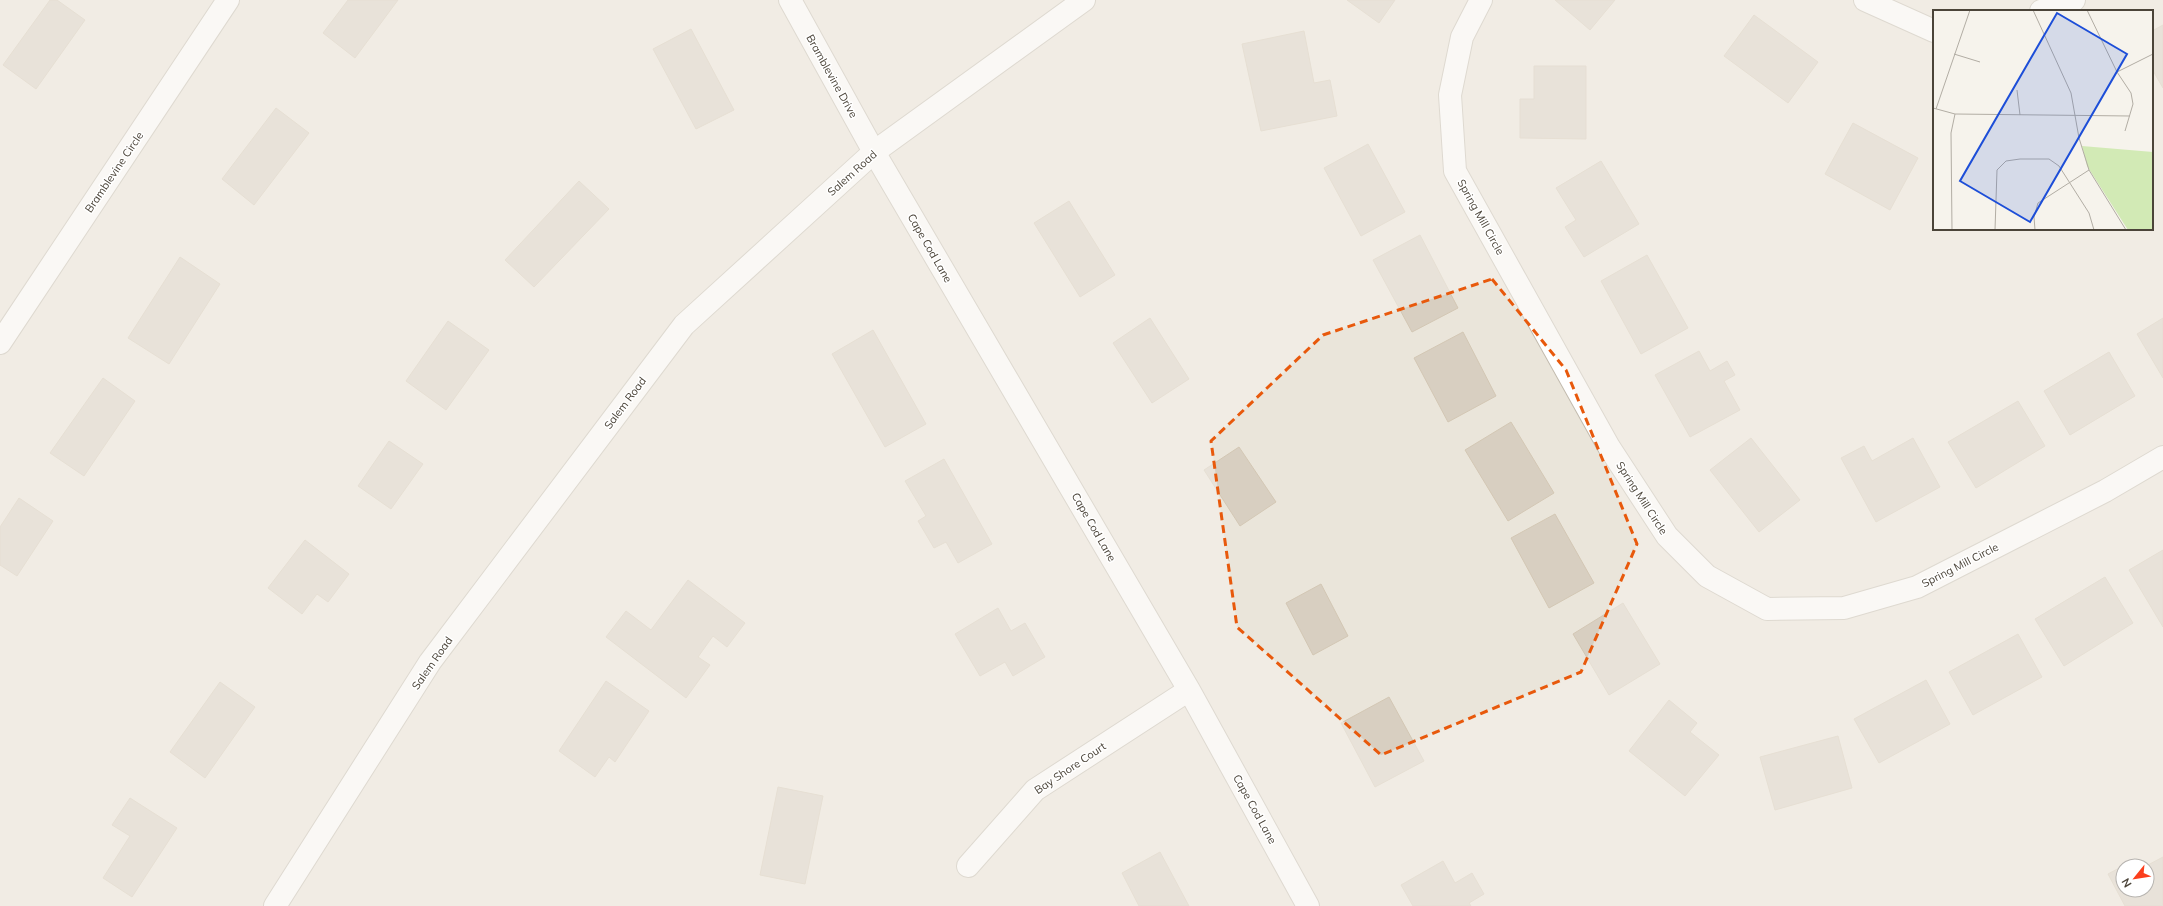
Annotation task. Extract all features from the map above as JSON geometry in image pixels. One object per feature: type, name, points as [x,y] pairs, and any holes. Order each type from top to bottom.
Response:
[{"type":"street","name":"Bramblevine Circle","points":[[0,343],[227,0]]},
{"type":"street","name":"Bramblevine Drive","points":[[790,0],[874,152]]},
{"type":"street","name":"Salem Road","points":[[275,906],[430,662],[684,325],[874,152],[1084,0]]},
{"type":"street","name":"Spring Mill Circle","points":[[1481,0],[1462,37],[1450,95],[1455,171],[1609,447],[1667,536],[1708,576],[1767,609],[1844,608],[1917,587],[2105,491],[2163,457]]},
{"type":"street","points":[[1865,0],[1933,31]]},
{"type":"street","points":[[2044,10],[2074,0]]},
{"type":"street","name":"Cape Cod Lane","points":[[874,152],[1189,690],[1308,906]]},
{"type":"street","name":"Bay Shore Court","points":[[968,866],[1035,790],[1189,690]]},
{"type":"highlighted area","points":[[1492,279],[1566,370],[1637,544],[1581,672],[1381,755],[1237,627],[1211,441],[1323,335]]},
{"type":"shaded area","points":[[0,0],[2163,0],[2163,906],[0,906]]},
{"type":"building","points":[[50,0],[57,0],[85,20],[36,89],[3,65]]},
{"type":"building","points":[[348,0],[398,0],[355,58],[323,33]]},
{"type":"building","points":[[1347,0],[1395,0],[1379,23]]},
{"type":"building","points":[[1555,0],[1615,0],[1590,30]]},
{"type":"building","points":[[1754,15],[1818,62],[1788,103],[1724,56]]},
{"type":"building","points":[[2163,25],[2163,88],[2153,71],[2153,30]]},
{"type":"building","points":[[691,29],[734,110],[696,129],[653,49]]},
{"type":"building","points":[[1304,31],[1314,83],[1330,80],[1337,116],[1261,131],[1242,44]]},
{"type":"building","points":[[1534,66],[1586,66],[1586,139],[1520,138],[1520,99],[1534,99]]},
{"type":"building","points":[[276,108],[309,133],[254,205],[222,179]]},
{"type":"building","points":[[1853,123],[1918,158],[1890,210],[1825,174]]},
{"type":"building","points":[[1368,144],[1405,212],[1361,236],[1324,168]]},
{"type":"building","points":[[1601,161],[1639,224],[1584,257],[1565,227],[1576,220],[1556,188]]},
{"type":"building","points":[[579,181],[609,209],[534,287],[505,260]]},
{"type":"building","points":[[1069,201],[1115,275],[1080,297],[1034,223]]},
{"type":"building","points":[[1420,235],[1458,308],[1412,332],[1373,260]]},
{"type":"building","points":[[1647,255],[1688,328],[1641,354],[1601,281]]},
{"type":"building","points":[[180,257],[220,284],[169,364],[128,338]]},
{"type":"building","points":[[1150,318],[1189,379],[1152,403],[1113,343]]},
{"type":"building","points":[[2163,318],[2163,378],[2137,334]]},
{"type":"building","points":[[448,321],[489,350],[446,410],[406,381]]},
{"type":"building","points":[[873,330],[926,424],[885,447],[832,354]]},
{"type":"building","points":[[1463,332],[1496,396],[1448,422],[1414,358]]},
{"type":"building","points":[[1699,351],[1710,371],[1727,361],[1735,375],[1724,381],[1740,410],[1690,437],[1655,375]]},
{"type":"building","points":[[2109,352],[2135,396],[2070,435],[2044,391]]},
{"type":"building","points":[[103,378],[135,401],[84,476],[50,453]]},
{"type":"building","points":[[2018,401],[2045,446],[1976,488],[1948,442]]},
{"type":"building","points":[[1511,422],[1554,493],[1508,521],[1465,450]]},
{"type":"building","points":[[1751,438],[1800,500],[1759,532],[1710,470]]},
{"type":"building","points":[[1913,438],[1940,487],[1876,522],[1841,458],[1864,446],[1872,461]]},
{"type":"building","points":[[389,441],[423,464],[391,509],[358,486]]},
{"type":"building","points":[[1239,447],[1276,502],[1240,526],[1204,470]]},
{"type":"building","points":[[944,459],[992,544],[958,563],[946,542],[934,548],[918,521],[926,516],[905,481]]},
{"type":"building","points":[[19,498],[53,521],[17,576],[0,565],[0,527]]},
{"type":"building","points":[[1555,514],[1594,583],[1549,608],[1511,538]]},
{"type":"building","points":[[305,540],[349,574],[328,602],[317,594],[302,614],[268,588]]},
{"type":"building","points":[[2163,550],[2163,627],[2129,570]]},
{"type":"building","points":[[2105,577],[2133,623],[2064,666],[2035,619]]},
{"type":"building","points":[[688,580],[745,623],[727,647],[713,636],[698,657],[710,665],[686,698],[606,637],[626,611],[651,630]]},
{"type":"building","points":[[1321,584],[1348,636],[1313,655],[1286,603]]},
{"type":"building","points":[[1623,603],[1660,664],[1609,695],[1573,634]]},
{"type":"building","points":[[998,608],[1011,631],[1025,623],[1045,657],[1013,676],[1005,662],[980,676],[955,634]]},
{"type":"building","points":[[2018,634],[2042,677],[1973,715],[1949,672]]},
{"type":"building","points":[[1926,680],[1950,724],[1879,763],[1854,719]]},
{"type":"building","points":[[606,681],[649,711],[615,762],[609,757],[595,777],[559,751]]},
{"type":"building","points":[[220,682],[255,707],[205,778],[170,752]]},
{"type":"building","points":[[1389,697],[1424,761],[1375,787],[1341,723]]},
{"type":"building","points":[[1669,700],[1697,723],[1690,732],[1719,755],[1685,796],[1629,751]]},
{"type":"building","points":[[1838,736],[1852,788],[1775,810],[1760,757]]},
{"type":"building","points":[[778,787],[823,796],[805,884],[760,875]]},
{"type":"building","points":[[130,798],[177,828],[132,897],[103,878],[130,836],[112,825]]},
{"type":"building","points":[[1160,852],[1189,906],[1139,906],[1122,873]]},
{"type":"building","points":[[2163,857],[2163,906],[2125,906],[2121,898],[2155,898],[2155,861]]},
{"type":"building","points":[[1443,861],[1455,883],[1472,873],[1484,894],[1469,903],[1471,906],[1413,906],[1401,885]]},
{"type":"building","points":[[2115,870],[2115,887],[2108,874]]}]
